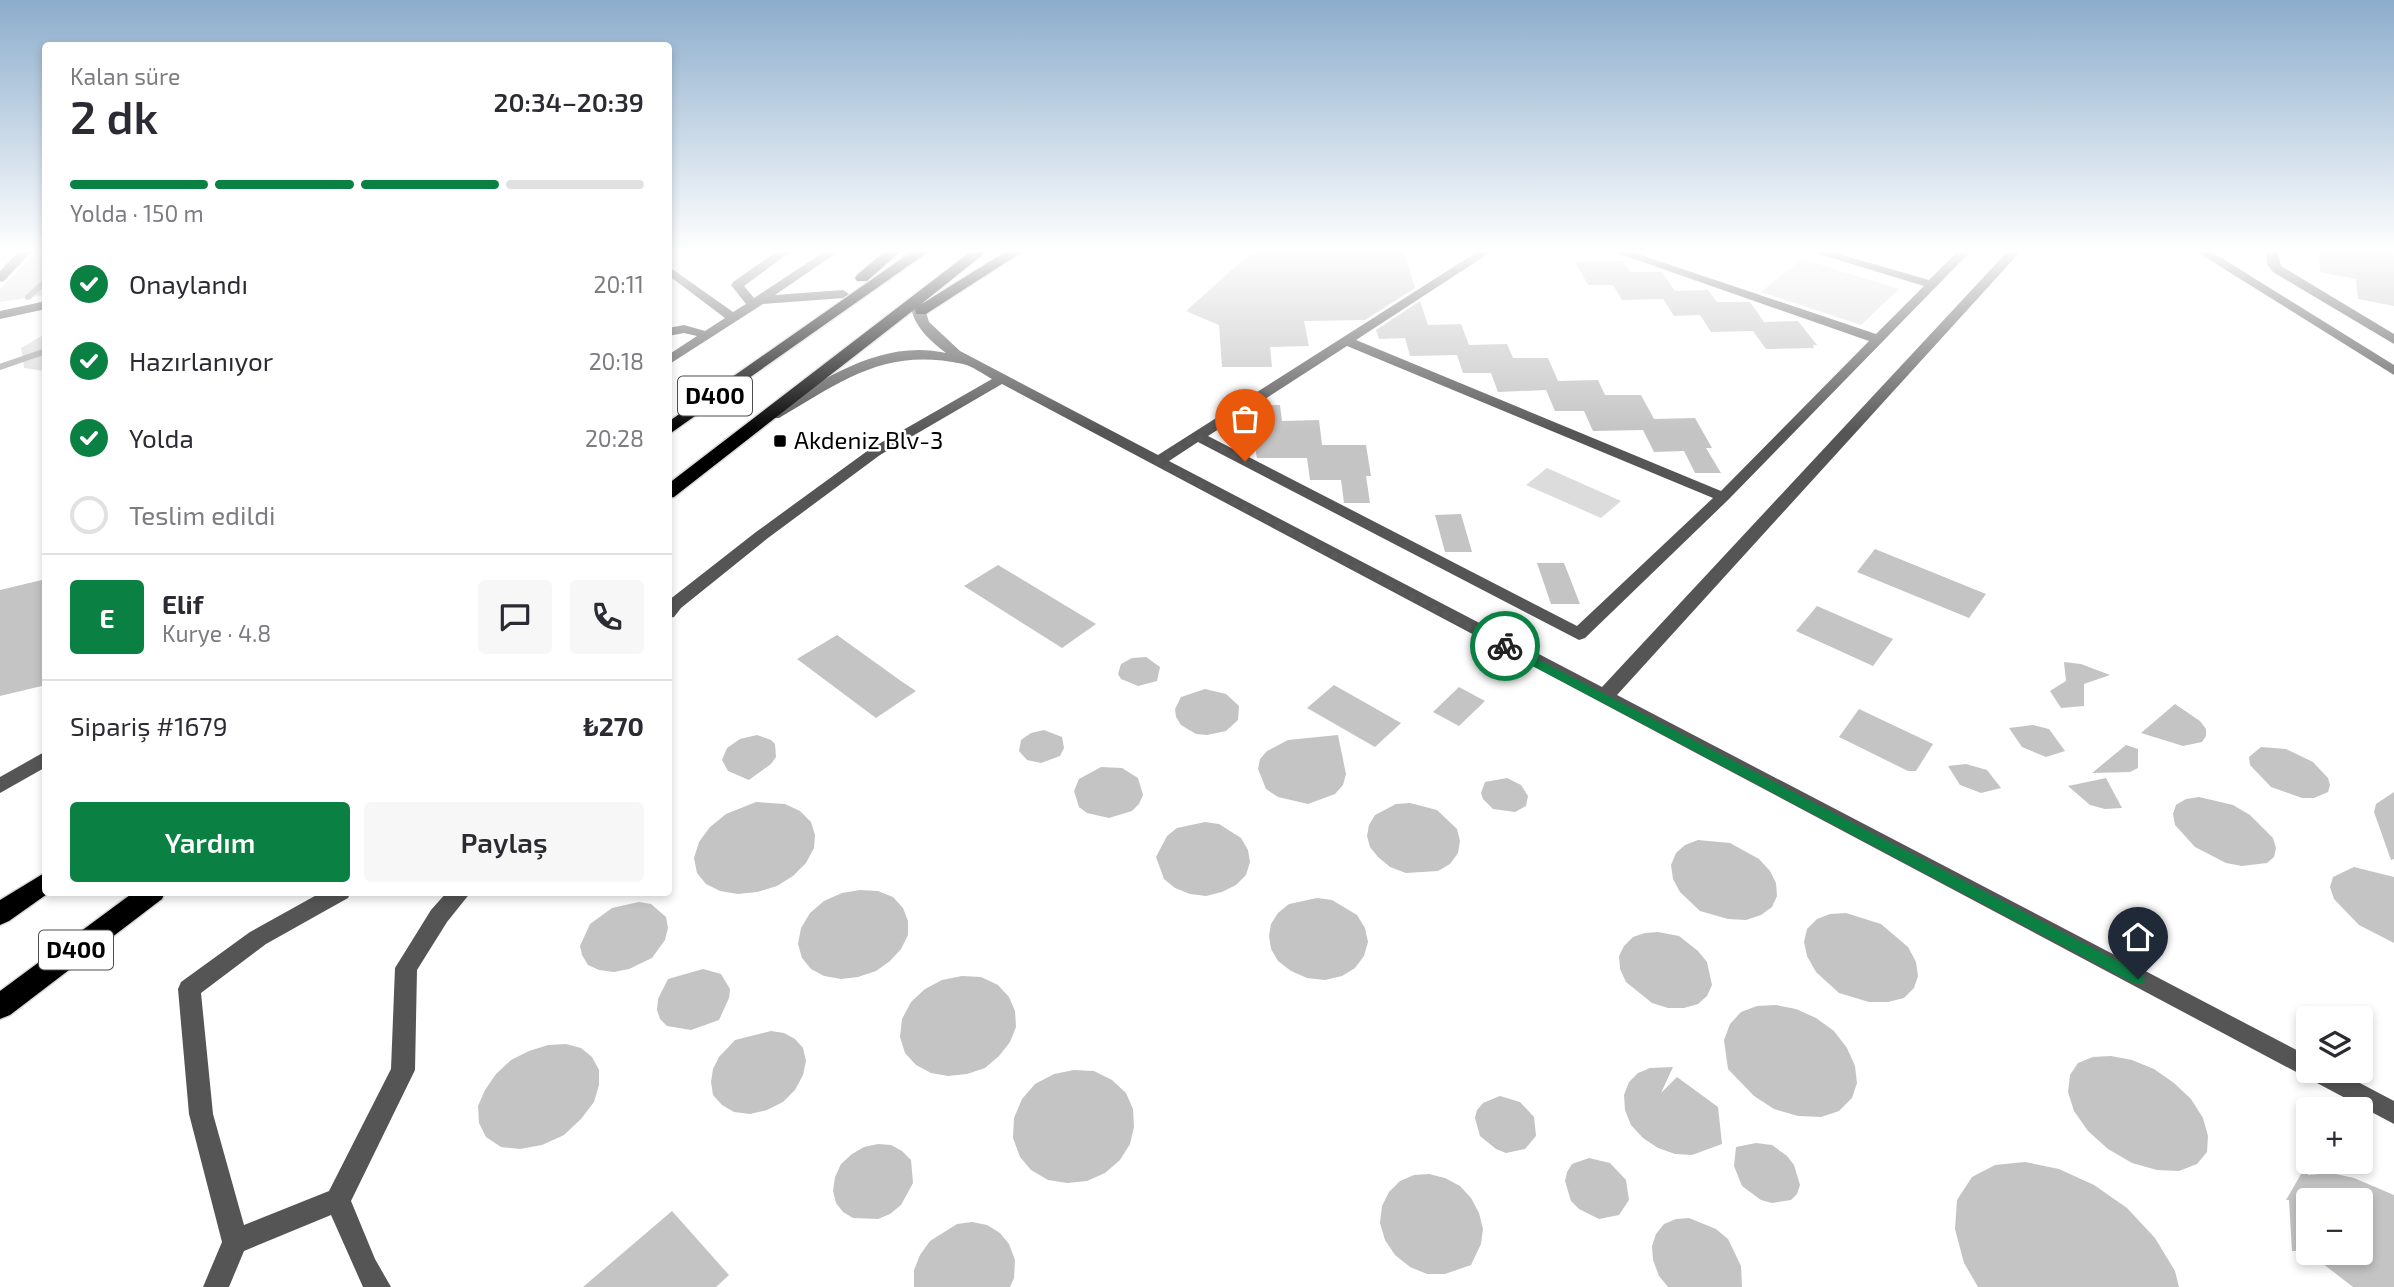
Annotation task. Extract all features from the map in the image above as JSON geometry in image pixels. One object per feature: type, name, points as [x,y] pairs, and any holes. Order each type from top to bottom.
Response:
[{"type":"highway","name":"D400","points":[[762,363],[822,312]]},
{"type":"highway","name":"D400","points":[[672,427],[835,312]]},
{"type":"highway","name":"D400","points":[[672,490],[832,365],[908,312]]},
{"type":"highway","name":"D400","points":[[0,914],[42,885]]},
{"type":"highway","name":"D400","points":[[0,1007],[148,896]]},
{"type":"street","points":[[725,312],[733,318]]},
{"type":"street","points":[[672,358],[742,312]]},
{"type":"street","points":[[921,312],[940,342],[993,374],[2296,1062]]},
{"type":"street","points":[[1157,462],[1392,312]]},
{"type":"street","points":[[1797,312],[1879,340]]},
{"type":"street","points":[[1197,436],[1579,634],[1723,497],[1906,312]]},
{"type":"street","points":[[1603,698],[1959,312]]},
{"type":"street","points":[[2299,312],[2394,371]]},
{"type":"street","points":[[2348,312],[2394,340]]},
{"type":"street","points":[[672,331],[684,329],[707,335]]},
{"type":"street","points":[[1347,341],[1723,497]]},
{"type":"street","points":[[752,428],[864,364],[893,355],[924,354],[952,358],[993,374]]},
{"type":"street","points":[[672,608],[762,535],[876,452],[993,374]]},
{"type":"street","points":[[0,786],[42,760]]},
{"type":"street","points":[[216,1287],[235,1242],[201,1114],[190,989],[258,938],[334,896]]},
{"type":"street","points":[[235,1242],[338,1200],[402,1070],[406,968],[439,916],[457,896]]},
{"type":"street","points":[[2337,1083],[2394,1113]]},
{"type":"street","points":[[338,1200],[366,1268],[378,1287]]},
{"type":"shaded area","points":[[1822,312],[1875,312],[1861,325]]},
{"type":"shaded area","points":[[42,336],[42,371],[24,368],[21,348]]},
{"type":"shaded area","points":[[1547,468],[1621,501],[1601,518],[1526,485]]},
{"type":"building","points":[[1188,312],[1377,312],[1365,320],[1304,321],[1309,346],[1270,347],[1272,367],[1222,367],[1219,325]]},
{"type":"building","points":[[1403,312],[1424,312],[1428,325],[1461,324],[1469,345],[1507,344],[1513,358],[1548,358],[1558,381],[1598,380],[1605,395],[1641,395],[1654,419],[1695,418],[1712,448],[1706,448],[1721,473],[1695,473],[1684,451],[1654,452],[1643,430],[1593,431],[1584,411],[1555,411],[1546,390],[1498,392],[1491,373],[1463,373],[1457,355],[1410,356],[1405,338],[1379,339],[1376,330]]},
{"type":"building","points":[[1671,312],[1757,312],[1764,322],[1798,321],[1817,345],[1813,345],[1814,348],[1766,349],[1753,331],[1711,332],[1700,315],[1674,316]]},
{"type":"building","points":[[1261,405],[1280,405],[1282,421],[1319,420],[1322,445],[1366,445],[1371,476],[1366,476],[1370,503],[1344,503],[1341,480],[1310,480],[1307,458],[1257,458],[1253,437],[1224,437],[1224,429]]},
{"type":"building","points":[[1461,514],[1472,552],[1445,552],[1435,515]]},
{"type":"building","points":[[1875,549],[1986,594],[1969,618],[1857,572]]},
{"type":"building","points":[[1537,563],[1564,563],[1580,604],[1551,604]]},
{"type":"building","points":[[998,565],[1096,624],[1062,648],[964,586]]},
{"type":"building","points":[[42,580],[42,686],[0,696],[0,590]]},
{"type":"building","points":[[1817,606],[1893,639],[1873,666],[1796,631]]},
{"type":"building","points":[[837,635],[916,691],[876,718],[797,659]]},
{"type":"building","points":[[1146,657],[1160,667],[1157,681],[1138,686],[1121,679],[1118,674],[1121,664],[1132,658]]},
{"type":"building","points":[[2064,662],[2081,664],[2110,675],[2084,684],[2084,706],[2061,708],[2050,691],[2066,681]]},
{"type":"building","points":[[1334,685],[1401,723],[1375,747],[1307,708]]},
{"type":"building","points":[[1459,687],[1485,701],[1459,726],[1433,712]]},
{"type":"building","points":[[1205,689],[1226,694],[1239,706],[1238,720],[1226,731],[1196,734],[1181,725],[1176,717],[1175,709],[1181,697]]},
{"type":"building","points":[[2175,704],[2200,721],[2206,729],[2202,742],[2183,746],[2141,733]]},
{"type":"building","points":[[1859,709],[1933,744],[1916,771],[1908,771],[1839,737]]},
{"type":"building","points":[[2033,725],[2049,729],[2065,751],[2046,757],[2022,747],[2009,728]]},
{"type":"building","points":[[1044,730],[1062,737],[1064,748],[1060,756],[1041,763],[1027,760],[1019,751],[1021,740],[1031,733]]},
{"type":"building","points":[[757,735],[775,744],[776,757],[771,764],[749,780],[728,771],[722,760],[727,748],[740,739]]},
{"type":"building","points":[[1338,735],[1346,774],[1343,785],[1335,794],[1308,804],[1278,797],[1266,789],[1258,769],[1260,759],[1267,751],[1288,740]]},
{"type":"building","points":[[2126,745],[2138,749],[2138,768],[2130,772],[2092,773]]},
{"type":"building","points":[[2261,747],[2286,749],[2313,762],[2328,778],[2328,792],[2314,798],[2302,798],[2271,787],[2250,765],[2249,757]]},
{"type":"building","points":[[1966,764],[1987,770],[2001,788],[1981,793],[1960,785],[1948,766]]},
{"type":"building","points":[[1101,767],[1122,768],[1138,778],[1143,795],[1132,811],[1109,818],[1087,813],[1079,807],[1074,791],[1079,779]]},
{"type":"building","points":[[1507,778],[1521,785],[1528,796],[1526,806],[1515,812],[1493,809],[1481,793],[1485,782]]},
{"type":"building","points":[[2106,778],[2122,808],[2105,809],[2090,805],[2068,786]]},
{"type":"building","points":[[2394,792],[2394,859],[2391,860],[2374,812],[2376,804]]},
{"type":"building","points":[[2199,797],[2233,805],[2250,815],[2273,838],[2276,848],[2274,857],[2267,863],[2242,866],[2226,863],[2195,847],[2175,825],[2173,814],[2176,805],[2186,799]]},
{"type":"building","points":[[756,802],[785,804],[800,811],[811,822],[815,835],[814,848],[806,863],[793,876],[777,886],[757,892],[738,894],[720,891],[706,884],[697,873],[694,858],[699,842],[710,827],[726,814]]},
{"type":"building","points":[[1410,803],[1437,810],[1457,829],[1460,841],[1458,853],[1450,864],[1438,871],[1406,873],[1390,867],[1370,847],[1367,836],[1375,815],[1396,804]]},
{"type":"building","points":[[1205,822],[1219,824],[1241,838],[1248,850],[1250,862],[1246,875],[1236,885],[1206,896],[1175,888],[1164,879],[1156,857],[1167,836],[1177,828]]},
{"type":"building","points":[[1698,840],[1730,843],[1759,859],[1776,883],[1777,896],[1772,907],[1761,915],[1746,920],[1728,919],[1700,911],[1680,892],[1673,879],[1671,865],[1676,853],[1685,845]]},
{"type":"building","points":[[2354,867],[2394,877],[2394,943],[2359,925],[2334,899],[2330,887],[2333,877]]},
{"type":"building","points":[[878,891],[893,897],[903,908],[908,921],[908,935],[901,949],[876,971],[841,979],[824,976],[811,969],[802,958],[798,944],[801,928],[810,913],[824,901],[842,893]]},
{"type":"building","points":[[1317,898],[1332,900],[1357,915],[1365,928],[1368,942],[1364,956],[1355,968],[1342,976],[1325,980],[1307,978],[1278,961],[1271,949],[1269,936],[1271,924],[1278,913],[1289,904]]},
{"type":"building","points":[[639,902],[651,904],[666,917],[668,928],[665,940],[652,958],[629,969],[614,972],[588,965],[580,946],[590,924],[612,908]]},
{"type":"building","points":[[1846,913],[1881,924],[1908,947],[1916,962],[1918,976],[1914,988],[1904,998],[1888,1002],[1869,1002],[1839,993],[1816,972],[1807,956],[1804,942],[1807,929],[1817,919],[1830,914]]},
{"type":"building","points":[[1658,932],[1679,936],[1707,962],[1712,985],[1707,996],[1698,1004],[1684,1008],[1668,1008],[1652,1003],[1626,982],[1620,969],[1619,956],[1624,946],[1633,937]]},
{"type":"building","points":[[703,969],[721,974],[730,989],[719,1020],[691,1030],[667,1026],[660,1019],[657,1010],[658,999],[668,979]]},
{"type":"building","points":[[962,976],[981,977],[998,985],[1009,997],[1015,1011],[1016,1027],[1010,1042],[985,1068],[948,1076],[931,1073],[916,1065],[905,1053],[900,1037],[902,1019],[911,1002],[925,989],[942,980]]},
{"type":"building","points":[[1776,1005],[1796,1009],[1816,1018],[1834,1031],[1847,1048],[1855,1066],[1857,1083],[1852,1098],[1839,1111],[1821,1117],[1798,1116],[1774,1109],[1754,1096],[1728,1069],[1724,1040],[1730,1024],[1741,1012],[1757,1006]]},
{"type":"building","points":[[771,1031],[784,1033],[795,1039],[803,1048],[806,1061],[803,1075],[795,1090],[783,1102],[750,1114],[734,1112],[722,1105],[713,1095],[713,1069],[719,1057],[735,1040]]},
{"type":"building","points":[[566,1044],[581,1048],[592,1057],[599,1070],[599,1085],[594,1102],[581,1119],[564,1135],[542,1145],[520,1149],[501,1147],[486,1137],[479,1123],[478,1106],[496,1074],[511,1060],[529,1051],[548,1045]]},
{"type":"building","points":[[2111,1056],[2132,1060],[2154,1069],[2191,1099],[2203,1118],[2208,1136],[2207,1152],[2197,1164],[2179,1171],[2157,1170],[2132,1163],[2108,1149],[2088,1131],[2074,1111],[2068,1092],[2070,1075],[2078,1063],[2093,1057]]},
{"type":"building","points":[[1673,1067],[1661,1093],[1677,1077],[1718,1107],[1722,1144],[1692,1155],[1675,1154],[1658,1148],[1643,1138],[1631,1125],[1625,1110],[1624,1095],[1629,1082],[1638,1073],[1650,1068]]},
{"type":"building","points":[[1074,1070],[1094,1071],[1112,1080],[1126,1093],[1133,1109],[1134,1127],[1130,1144],[1120,1160],[1105,1173],[1087,1181],[1067,1183],[1048,1180],[1031,1170],[1020,1157],[1013,1138],[1014,1118],[1022,1099],[1035,1084],[1054,1074]]},
{"type":"building","points":[[1500,1096],[1520,1102],[1534,1117],[1536,1136],[1525,1149],[1506,1153],[1496,1149],[1480,1136],[1475,1118],[1477,1110],[1483,1103]]},
{"type":"building","points":[[1756,1143],[1772,1145],[1794,1165],[1800,1185],[1791,1200],[1772,1203],[1761,1200],[1742,1186],[1734,1166],[1736,1147]]},
{"type":"building","points":[[891,1145],[911,1160],[913,1183],[901,1205],[890,1214],[878,1219],[853,1218],[843,1212],[836,1203],[833,1191],[835,1177],[841,1164],[852,1154],[864,1147]]},
{"type":"building","points":[[1589,1158],[1610,1163],[1626,1180],[1629,1200],[1619,1215],[1599,1219],[1579,1209],[1571,1201],[1565,1181],[1567,1172],[1572,1164]]},
{"type":"building","points":[[2025,1162],[2059,1169],[2094,1185],[2127,1208],[2155,1238],[2175,1271],[2179,1287],[1978,1287],[1964,1263],[1955,1229],[1957,1200],[1972,1177],[1995,1165]]},
{"type":"building","points":[[1429,1174],[1460,1186],[1471,1198],[1483,1229],[1481,1244],[1471,1265],[1445,1274],[1427,1274],[1410,1267],[1395,1255],[1385,1240],[1380,1223],[1382,1206],[1389,1192],[1400,1181],[1414,1175]]},
{"type":"building","points":[[2301,1174],[2336,1174],[2354,1178],[2394,1195],[2394,1287],[2353,1287],[2325,1265],[2373,1265],[2373,1188],[2296,1188],[2296,1251],[2292,1251],[2289,1200],[2286,1200]]},
{"type":"building","points":[[672,1211],[729,1275],[716,1287],[583,1287]]},
{"type":"building","points":[[1689,1218],[1716,1229],[1728,1239],[1741,1266],[1742,1287],[1668,1287],[1659,1276],[1653,1260],[1652,1246],[1656,1234],[1664,1224]]},
{"type":"building","points":[[972,1222],[987,1225],[1000,1233],[1009,1244],[1015,1260],[1014,1278],[1010,1287],[914,1287],[914,1270],[930,1241],[957,1224]]},
{"type":"waterway","points":[[0,367],[42,352]]},
{"type":"way so far","points":[[1245,461],[1197,436],[1157,462],[1505,646]]},
{"type":"place","name":"Akdeniz Blv-3","points":[[780,441]]},
{"type":"route","points":[[1505,646],[2138,979]]}]
